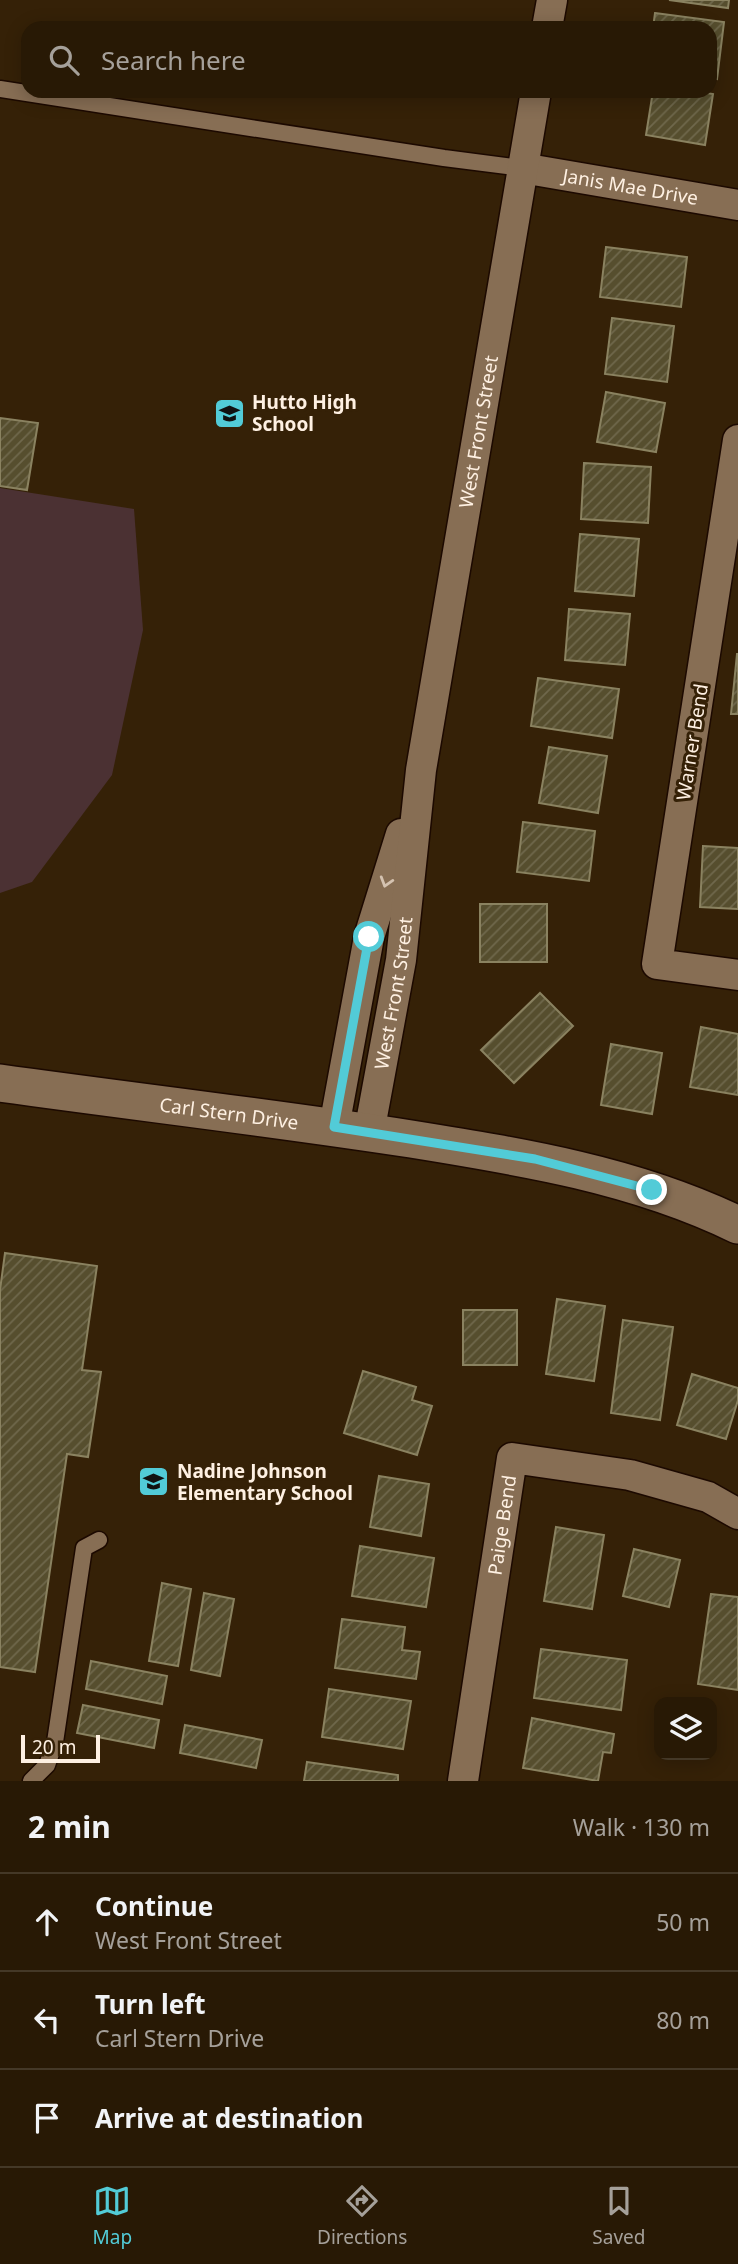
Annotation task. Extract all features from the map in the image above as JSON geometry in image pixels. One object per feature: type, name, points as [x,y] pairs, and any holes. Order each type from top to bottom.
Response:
[{"type":"street","points":[[548,21],[552,0]]},
{"type":"street","name":"West Front Street","points":[[352,1130],[401,960],[421,770],[535,98]]},
{"type":"street","name":"Janis Mae Drive","points":[[522,168],[738,205]]},
{"type":"street","name":"Warner Bend","points":[[738,440],[727,596],[657,964],[738,975]]},
{"type":"street","name":"Carl Stern Drive","points":[[0,1083],[352,1130],[535,1159],[652,1190],[738,1225]]},
{"type":"street","name":"Paige Bend","points":[[463,1781],[513,1458],[630,1475],[708,1497],[738,1514]]},
{"type":"lane","points":[[0,89],[21,92]]},
{"type":"lane","points":[[58,98],[522,168]]},
{"type":"lane","points":[[31,1781],[47,1765],[55,1742],[84,1548],[99,1540]]},
{"type":"shaded area","points":[[0,488],[134,509],[143,630],[112,775],[32,882],[0,893]]},
{"type":"building","points":[[669,0],[729,0],[728,8]]},
{"type":"building","points":[[655,13],[716,21],[654,21]]},
{"type":"building","points":[[717,21],[724,22],[717,79]]},
{"type":"building","points":[[652,98],[712,98],[705,145],[646,135]]},
{"type":"building","points":[[606,247],[687,257],[681,307],[600,297]]},
{"type":"building","points":[[612,318],[674,326],[667,382],[605,374]]},
{"type":"building","points":[[606,392],[665,403],[656,452],[597,442]]},
{"type":"building","points":[[0,418],[38,423],[27,490],[0,486]]},
{"type":"building","points":[[584,463],[651,467],[648,523],[581,519]]},
{"type":"building","points":[[580,534],[639,539],[634,596],[575,591]]},
{"type":"building","points":[[569,609],[630,614],[625,665],[565,660]]},
{"type":"building","points":[[737,654],[738,714],[731,714]]},
{"type":"building","points":[[538,678],[619,689],[612,738],[531,726]]},
{"type":"building","points":[[549,747],[607,756],[598,813],[539,803]]},
{"type":"building","points":[[523,822],[595,831],[589,881],[517,872]]},
{"type":"building","points":[[703,846],[738,848],[738,909],[700,907]]},
{"type":"building","points":[[480,904],[547,904],[547,962],[480,962]]},
{"type":"building","points":[[540,993],[573,1026],[514,1083],[481,1050]]},
{"type":"building","points":[[701,1027],[738,1034],[738,1095],[690,1087]]},
{"type":"building","points":[[611,1044],[662,1053],[652,1114],[601,1105]]},
{"type":"building","points":[[5,1253],[97,1266],[82,1370],[101,1372],[88,1457],[67,1454],[35,1672],[0,1667],[0,1290]]},
{"type":"building","points":[[557,1299],[605,1306],[594,1381],[546,1374]]},
{"type":"building","points":[[463,1310],[517,1310],[517,1365],[463,1365]]},
{"type":"building","points":[[623,1320],[673,1327],[660,1420],[611,1413]]},
{"type":"building","points":[[363,1371],[416,1387],[412,1400],[432,1406],[417,1455],[344,1433]]},
{"type":"building","points":[[692,1374],[738,1388],[738,1400],[726,1439],[677,1425]]},
{"type":"building","points":[[379,1476],[429,1484],[421,1536],[370,1527]]},
{"type":"building","points":[[556,1527],[604,1535],[592,1609],[544,1601]]},
{"type":"building","points":[[360,1546],[434,1558],[426,1607],[352,1596]]},
{"type":"building","points":[[634,1549],[680,1560],[669,1607],[623,1596]]},
{"type":"building","points":[[162,1583],[191,1589],[178,1666],[149,1661]]},
{"type":"building","points":[[204,1593],[234,1599],[220,1676],[191,1670]]},
{"type":"building","points":[[711,1594],[738,1597],[738,1690],[698,1684]]},
{"type":"building","points":[[342,1619],[405,1627],[402,1650],[420,1652],[416,1679],[335,1668]]},
{"type":"building","points":[[541,1649],[627,1660],[621,1710],[534,1698]]},
{"type":"building","points":[[91,1661],[167,1676],[162,1704],[86,1689]]},
{"type":"building","points":[[329,1689],[411,1701],[403,1749],[322,1737]]},
{"type":"building","points":[[83,1705],[159,1720],[154,1748],[77,1733]]},
{"type":"building","points":[[532,1718],[614,1734],[611,1753],[603,1752],[598,1781],[523,1768]]},
{"type":"building","points":[[185,1725],[262,1740],[256,1768],[180,1753]]},
{"type":"building","points":[[307,1762],[398,1775],[398,1781],[304,1781]]},
{"type":"place","name":"Hutto High School","points":[[229,413]]},
{"type":"place","name":"Nadine Johnson Elementary School","points":[[154,1482]]},
{"type":"route","points":[[369,937],[334,1127],[535,1159],[652,1190]]}]
